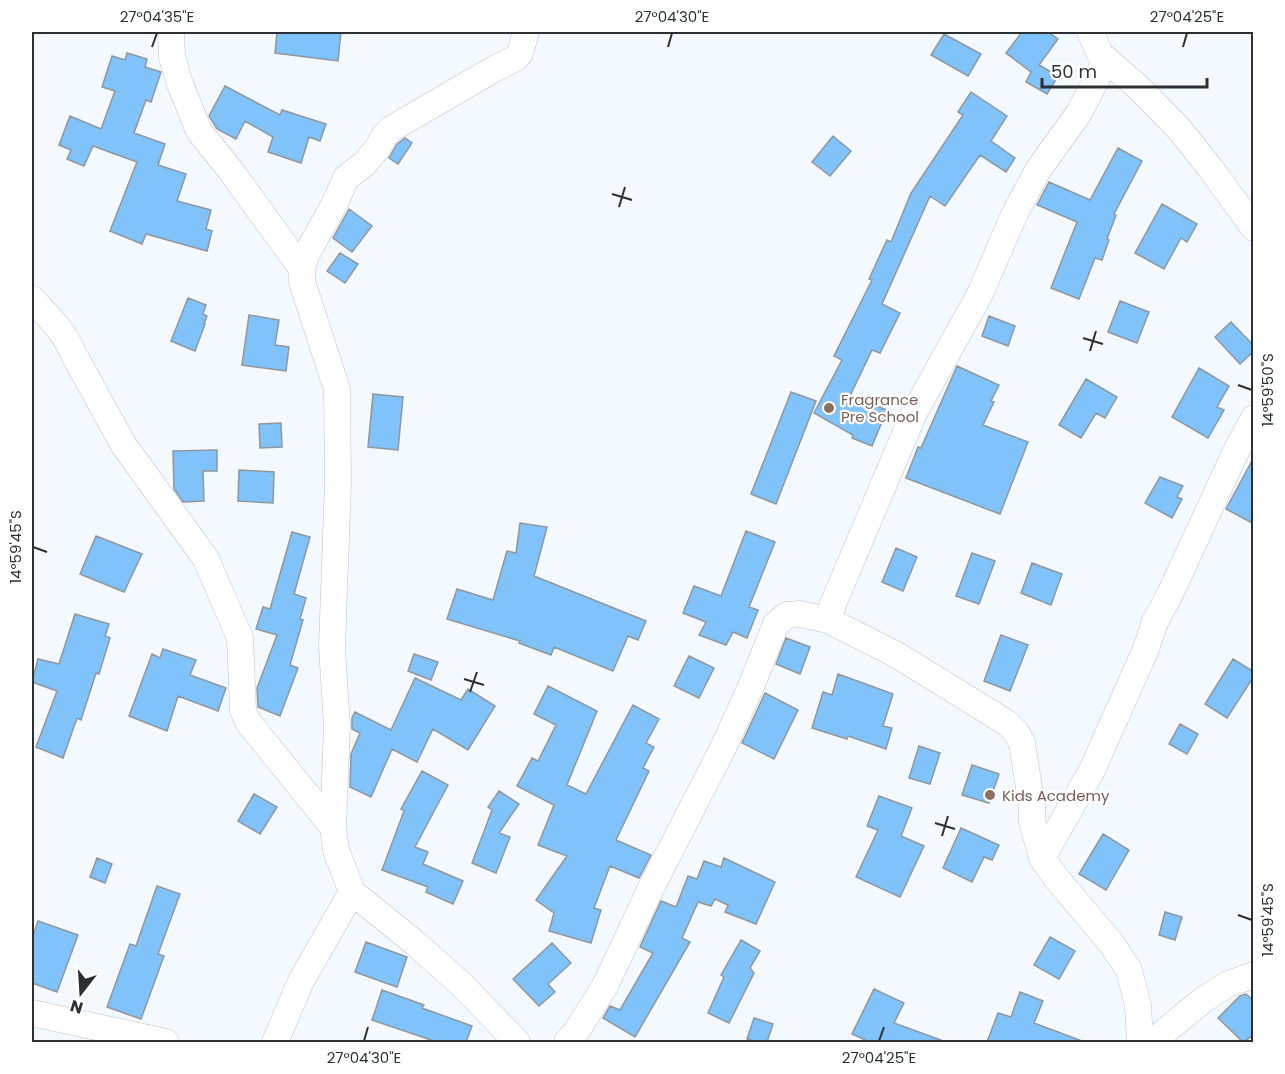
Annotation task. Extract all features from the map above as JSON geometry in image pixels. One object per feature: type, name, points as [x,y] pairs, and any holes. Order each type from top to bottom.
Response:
[{"type":"street","points":[[171,32],[171,57],[199,131],[302,269]]},
{"type":"street","points":[[517,1042],[462,985],[415,942],[352,892],[336,850],[333,827],[337,726],[332,647],[338,482],[337,389],[302,282],[302,269],[306,255],[335,202],[345,178],[364,164],[385,135],[408,118],[516,58],[520,53],[526,32]]},
{"type":"street","points":[[1090,32],[1106,60],[1139,88],[1180,130],[1254,228]]},
{"type":"street","points":[[828,620],[832,604],[914,413],[980,294],[1014,215],[1038,170],[1079,113],[1106,60]]},
{"type":"street","points":[[32,299],[67,339],[123,444],[206,559],[240,638],[243,710],[254,730],[333,827]]},
{"type":"street","points":[[1042,858],[1088,777],[1146,649],[1155,622],[1254,418]]},
{"type":"street","points":[[567,1042],[576,1032],[605,986],[650,890],[724,746],[776,624],[787,615],[800,614],[828,620],[897,655],[1006,723],[1016,732],[1022,743],[1032,821],[1042,858],[1112,943],[1129,970],[1138,1005],[1140,1042]]},
{"type":"street","points":[[254,1042],[279,1034],[301,981],[352,892]]},
{"type":"street","points":[[1152,1042],[1203,1000],[1228,984],[1254,975]]},
{"type":"street","points":[[32,1013],[91,1035],[166,1042]]},
{"type":"building","points":[[277,32],[341,32],[338,61],[275,53]]},
{"type":"building","points":[[1022,32],[1048,32],[1058,39],[1039,65],[1058,76],[1047,94],[1026,82],[1031,72],[1006,53]]},
{"type":"building","points":[[944,34],[981,54],[968,76],[931,55]]},
{"type":"building","points":[[127,53],[147,59],[145,67],[161,72],[151,102],[146,100],[134,133],[165,144],[158,165],[186,174],[177,201],[211,210],[206,229],[212,231],[207,251],[146,234],[142,244],[110,231],[137,162],[93,146],[84,166],[67,159],[71,150],[59,145],[70,116],[101,129],[115,91],[102,87],[112,56],[125,60]]},
{"type":"building","points":[[225,86],[280,115],[282,110],[326,124],[320,141],[309,137],[301,163],[268,152],[273,137],[245,121],[236,139],[217,129],[209,116]]},
{"type":"building","points":[[971,92],[1007,116],[991,141],[1015,158],[1006,172],[980,155],[945,206],[930,196],[882,304],[900,313],[880,353],[872,350],[850,396],[887,410],[872,446],[852,438],[853,435],[814,413],[842,360],[834,356],[872,280],[869,279],[887,240],[891,242],[911,193],[963,115],[958,112]]},
{"type":"building","points":[[833,136],[851,151],[830,176],[812,162]]},
{"type":"building","points":[[405,138],[412,143],[398,164],[389,158],[397,144]]},
{"type":"building","points":[[1118,148],[1142,161],[1114,214],[1116,215],[1102,260],[1095,258],[1079,299],[1051,288],[1077,222],[1037,205],[1049,182],[1090,200]]},
{"type":"building","points":[[1162,204],[1197,224],[1187,242],[1181,238],[1164,269],[1135,253]]},
{"type":"building","points":[[349,209],[372,226],[352,252],[333,238]]},
{"type":"building","points":[[340,253],[358,264],[345,283],[327,271]]},
{"type":"building","points":[[188,298],[206,305],[203,314],[207,316],[195,351],[171,341]]},
{"type":"building","points":[[1120,301],[1149,312],[1137,343],[1108,332]]},
{"type":"building","points":[[249,315],[279,320],[275,345],[289,347],[286,371],[242,365]]},
{"type":"building","points":[[989,316],[1015,326],[1008,346],[982,336]]},
{"type":"building","points":[[1231,322],[1254,346],[1254,351],[1240,364],[1215,337]]},
{"type":"building","points":[[957,366],[999,385],[983,425],[1028,442],[1000,514],[906,478],[918,447],[921,448]]},
{"type":"building","points":[[1199,368],[1229,386],[1217,407],[1224,410],[1208,438],[1172,417]]},
{"type":"building","points":[[1086,379],[1117,397],[1105,418],[1096,413],[1081,438],[1059,425]]},
{"type":"building","points":[[791,392],[816,401],[776,504],[751,494]]},
{"type":"building","points":[[373,394],[403,397],[398,450],[368,447]]},
{"type":"building","points":[[281,423],[282,447],[260,448],[259,424]]},
{"type":"building","points":[[217,450],[217,471],[203,471],[204,501],[183,502],[174,489],[173,451]]},
{"type":"building","points":[[1254,457],[1254,524],[1226,509]]},
{"type":"building","points":[[239,470],[274,472],[273,503],[238,501]]},
{"type":"building","points":[[1160,477],[1183,486],[1177,497],[1182,499],[1172,518],[1145,503]]},
{"type":"building","points":[[520,523],[547,527],[534,576],[646,621],[638,640],[628,636],[613,671],[554,647],[551,655],[519,643],[520,641],[447,619],[457,589],[493,600],[507,551],[516,553]]},
{"type":"building","points":[[746,531],[775,542],[749,607],[758,610],[747,638],[733,632],[726,645],[699,635],[706,622],[683,613],[694,586],[721,596]]},
{"type":"building","points":[[292,532],[310,537],[294,594],[306,598],[300,619],[303,620],[290,665],[298,668],[280,716],[258,707],[257,688],[277,635],[256,629],[263,607],[270,609]]},
{"type":"building","points":[[96,536],[142,554],[124,592],[80,574]]},
{"type":"building","points":[[896,548],[917,557],[903,591],[882,582]]},
{"type":"building","points":[[972,553],[995,561],[979,604],[956,596]]},
{"type":"building","points":[[1032,563],[1062,574],[1051,605],[1021,593]]},
{"type":"building","points":[[75,614],[109,624],[105,636],[110,638],[81,720],[77,718],[63,758],[36,747],[57,691],[32,682],[38,659],[59,664]]},
{"type":"building","points":[[1001,635],[1028,645],[1010,691],[984,681]]},
{"type":"building","points":[[786,638],[810,647],[800,674],[776,664]]},
{"type":"building","points":[[163,649],[196,660],[190,675],[226,688],[218,711],[178,696],[167,731],[129,716],[152,654],[160,658]]},
{"type":"building","points":[[414,654],[438,662],[431,680],[408,671]]},
{"type":"building","points":[[689,656],[714,668],[699,698],[674,686]]},
{"type":"building","points":[[1233,659],[1254,672],[1254,676],[1227,718],[1205,704]]},
{"type":"building","points":[[838,674],[893,694],[883,726],[892,728],[886,749],[848,736],[847,739],[812,728],[823,692],[832,695]]},
{"type":"building","points":[[415,678],[461,700],[468,689],[495,706],[468,750],[433,729],[417,762],[392,749],[371,797],[350,787],[351,754],[360,733],[352,729],[352,718],[355,712],[391,730]]},
{"type":"building","points":[[548,686],[597,711],[567,785],[586,794],[633,705],[659,719],[646,743],[654,747],[643,768],[649,771],[616,840],[651,855],[639,878],[610,866],[594,908],[601,910],[591,943],[549,931],[554,913],[536,900],[567,856],[538,845],[554,805],[517,786],[532,758],[538,761],[556,725],[534,714]]},
{"type":"building","points":[[765,693],[798,710],[774,759],[742,743]]},
{"type":"building","points":[[1180,724],[1198,734],[1187,754],[1169,744]]},
{"type":"building","points":[[919,746],[940,753],[930,784],[909,778]]},
{"type":"building","points":[[972,765],[999,774],[989,803],[962,795]]},
{"type":"building","points":[[422,771],[448,785],[415,847],[428,852],[423,864],[463,881],[453,904],[426,892],[428,887],[382,870],[404,811],[401,809]]},
{"type":"building","points":[[499,791],[519,804],[499,833],[510,837],[496,873],[472,863],[492,810],[488,807]]},
{"type":"building","points":[[254,794],[277,807],[260,834],[238,821]]},
{"type":"building","points":[[879,796],[912,808],[901,836],[924,846],[900,897],[856,877],[878,830],[867,826]]},
{"type":"building","points":[[961,828],[999,845],[992,860],[984,857],[972,882],[943,868]]},
{"type":"building","points":[[1103,834],[1129,850],[1106,890],[1079,874]]},
{"type":"building","points":[[97,858],[112,864],[105,883],[90,877]]},
{"type":"building","points":[[724,858],[775,882],[756,924],[725,912],[728,905],[715,899],[711,906],[698,902],[682,938],[690,942],[635,1037],[603,1018],[610,1006],[620,1010],[653,953],[640,947],[661,901],[676,907],[688,876],[697,879],[704,861],[721,867]]},
{"type":"building","points":[[157,886],[180,894],[158,954],[164,956],[141,1019],[107,1007],[130,944],[136,946]]},
{"type":"building","points":[[1165,912],[1182,917],[1175,940],[1159,935]]},
{"type":"building","points":[[38,921],[78,935],[57,992],[32,983],[32,939]]},
{"type":"building","points":[[1050,937],[1075,951],[1059,979],[1034,965]]},
{"type":"building","points":[[741,940],[760,951],[750,968],[754,973],[729,1023],[708,1013],[724,977],[721,975]]},
{"type":"building","points":[[366,942],[407,957],[397,987],[355,972]]},
{"type":"building","points":[[552,943],[571,963],[548,984],[555,992],[539,1006],[513,979]]},
{"type":"building","points":[[874,989],[904,1003],[894,1023],[941,1040],[941,1042],[869,1042],[852,1034]]},
{"type":"building","points":[[382,990],[424,1005],[422,1008],[472,1026],[466,1042],[437,1042],[372,1020]]},
{"type":"building","points":[[1020,992],[1043,1001],[1034,1023],[1082,1042],[987,1042],[998,1013],[1011,1017]]},
{"type":"building","points":[[1246,994],[1254,1001],[1254,1035],[1243,1042],[1218,1018],[1240,996]]},
{"type":"building","points":[[754,1018],[773,1024],[767,1042],[747,1039]]},
{"type":"place","name":"Fragrance Pre School","points":[[829,408]]},
{"type":"place","name":"Kids Academy","points":[[990,795]]}]
